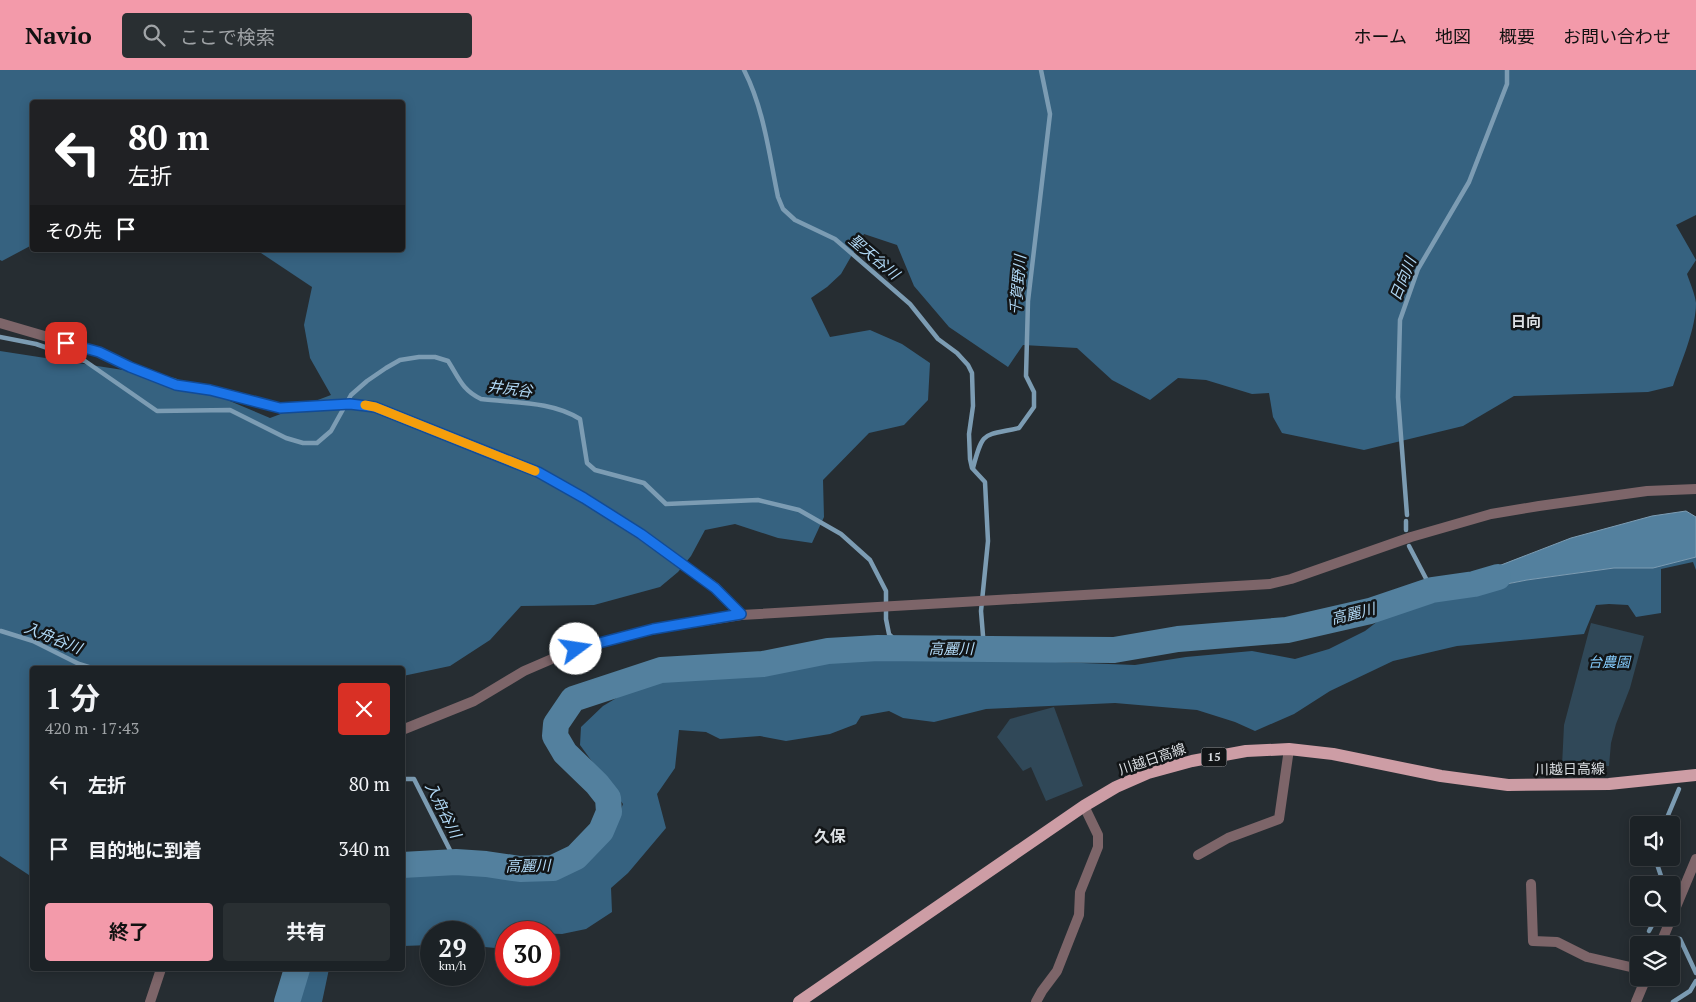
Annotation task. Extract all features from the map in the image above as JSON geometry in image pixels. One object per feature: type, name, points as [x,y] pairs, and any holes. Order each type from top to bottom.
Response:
[{"type":"main road","name":"川越日高線","points":[[798,1002],[1084,806],[1116,787],[1148,773],[1192,760],[1246,751],[1288,749],[1333,754],[1441,776],[1508,786],[1609,784],[1696,775]]},
{"type":"street","points":[[0,323],[99,352],[130,367],[176,385],[210,390],[280,408],[346,404],[375,407],[538,472],[584,498],[641,534],[715,588],[741,614]]},
{"type":"street","points":[[405,729],[474,701],[524,671],[576,649],[653,629],[741,614],[1270,584],[1291,579],[1411,537],[1491,514],[1647,491],[1696,489]]},
{"type":"street","points":[[1198,855],[1228,838],[1279,819],[1288,749]]},
{"type":"street","points":[[1036,1002],[1061,963],[1079,915],[1080,892],[1098,847],[1098,834],[1084,806]]},
{"type":"street","points":[[1664,936],[1685,881],[1696,859]]},
{"type":"street","points":[[1531,884],[1532,940],[1557,942],[1586,958],[1630,967]]},
{"type":"street","points":[[150,1002],[160,971]]},
{"type":"street","points":[[1636,1002],[1643,986]]},
{"type":"green space","name":"台農園","points":[[1591,623],[1644,636],[1630,688],[1616,724],[1611,743],[1609,766],[1562,766],[1564,725]]},
{"type":"green space","points":[[1054,707],[1083,786],[1046,801],[1031,767],[1023,771],[997,737],[1010,719]]},
{"type":"shaded area","points":[[0,70],[1696,70],[1696,215],[1676,225],[1696,260],[1687,274],[1696,303],[1694,324],[1673,386],[1648,392],[1514,396],[1463,426],[1364,450],[1282,433],[1273,417],[1269,393],[1252,394],[1206,380],[1178,378],[1150,400],[1112,380],[1077,348],[1023,345],[1008,367],[949,327],[914,286],[897,245],[864,234],[841,274],[811,298],[830,337],[870,330],[902,344],[930,363],[928,400],[904,425],[869,433],[823,480],[824,517],[812,543],[778,538],[735,524],[705,530],[691,556],[678,572],[660,587],[594,605],[521,606],[490,640],[450,666],[405,676],[405,666],[30,666],[30,876],[0,856],[0,351],[175,378],[270,418],[331,395],[310,358],[304,325],[312,287],[258,252],[405,252],[405,100],[30,100],[30,246],[2,261],[0,260]]},
{"type":"shaded area","points":[[1686,511],[1696,517],[1696,557],[1653,568],[1614,568],[1527,580],[1471,591],[1457,582],[1571,538],[1652,516]]},
{"type":"shaded area","points":[[1696,557],[1696,570],[1693,562],[1661,569],[1661,613],[1636,617],[1628,605],[1596,605],[1584,634],[1457,646],[1393,661],[1330,691],[1294,714],[1255,731],[1235,722],[1197,710],[1115,703],[986,709],[934,722],[903,718],[889,711],[861,716],[856,724],[830,734],[786,741],[760,736],[720,739],[706,732],[679,730],[675,768],[657,794],[666,828],[628,873],[611,888],[612,912],[586,929],[562,934],[560,934],[560,921],[495,921],[495,948],[485,947],[485,921],[420,921],[420,945],[405,946],[405,874],[487,871],[520,877],[555,876],[577,861],[613,830],[623,804],[580,745],[581,727],[603,706],[635,687],[678,675],[769,671],[832,658],[900,656],[1135,665],[1186,657],[1252,651],[1295,659],[1329,649],[1365,631],[1395,608],[1527,580],[1614,568],[1652,568]]},
{"type":"shaded area","points":[[301,971],[329,971],[322,1002],[295,1002],[298,977]]},
{"type":"waterway","name":"聖天谷川","points":[[744,70],[761,116],[778,197],[783,209],[795,220],[835,239],[910,304],[938,339],[957,353],[968,365],[972,373],[973,406],[969,434],[970,459],[972,468],[985,482],[988,541],[981,611],[984,648]]},
{"type":"waterway","name":"千賀野川","points":[[973,468],[982,441],[991,434],[1019,428],[1034,407],[1034,392],[1026,376],[1028,301],[1050,114],[1041,70]]},
{"type":"waterway","name":"日向川","points":[[1407,515],[1398,397],[1400,320],[1418,269],[1469,182],[1507,84],[1507,70]]},
{"type":"waterway","name":"井尻谷","points":[[0,337],[36,344],[85,361],[157,411],[230,410],[286,438],[303,443],[317,443],[331,431],[351,395],[367,381],[400,360],[435,357],[448,361],[465,388],[481,399],[545,406],[569,413],[580,419],[587,463],[595,470],[644,483],[666,504],[758,500],[799,510],[841,534],[870,560],[886,591],[886,619],[889,634],[903,648]]},
{"type":"waterway","name":"日向川","points":[[1406,521],[1406,530]]},
{"type":"waterway","name":"日向川","points":[[1409,546],[1432,590]]},
{"type":"waterway","name":"高麗川","points":[[405,865],[456,862],[520,869],[553,868],[576,857],[601,831],[609,812],[608,798],[597,784],[565,753],[555,736],[556,724],[573,699],[661,670],[763,664],[828,651],[878,648],[1114,650],[1178,639],[1287,630],[1370,611],[1432,590],[1474,584],[1498,577]]},
{"type":"waterway","name":"入舟谷川","points":[[1,631],[33,641],[85,666]]},
{"type":"waterway","name":"入舟谷川","points":[[405,779],[414,779],[456,862]]},
{"type":"waterway","points":[[1668,816],[1679,789]]},
{"type":"waterway","points":[[1658,866],[1661,876]]},
{"type":"waterway","points":[[1649,931],[1652,926]]},
{"type":"waterway","points":[[1680,939],[1696,973]]},
{"type":"waterway","name":"高麗川","points":[[287,1002],[296,971]]},
{"type":"waterway","points":[[1673,1002],[1690,991],[1696,981]]},
{"type":"slow traffic","points":[[365,405],[375,407],[535,471]]},
{"type":"district","name":"日向","points":[[1526,322]]},
{"type":"district","name":"久保","points":[[830,836]]},
{"type":"route","points":[[66,343],[99,352],[130,367],[176,385],[210,390],[280,408],[350,404],[375,407],[538,472],[641,534],[715,588],[741,614],[653,629],[576,649]]}]
